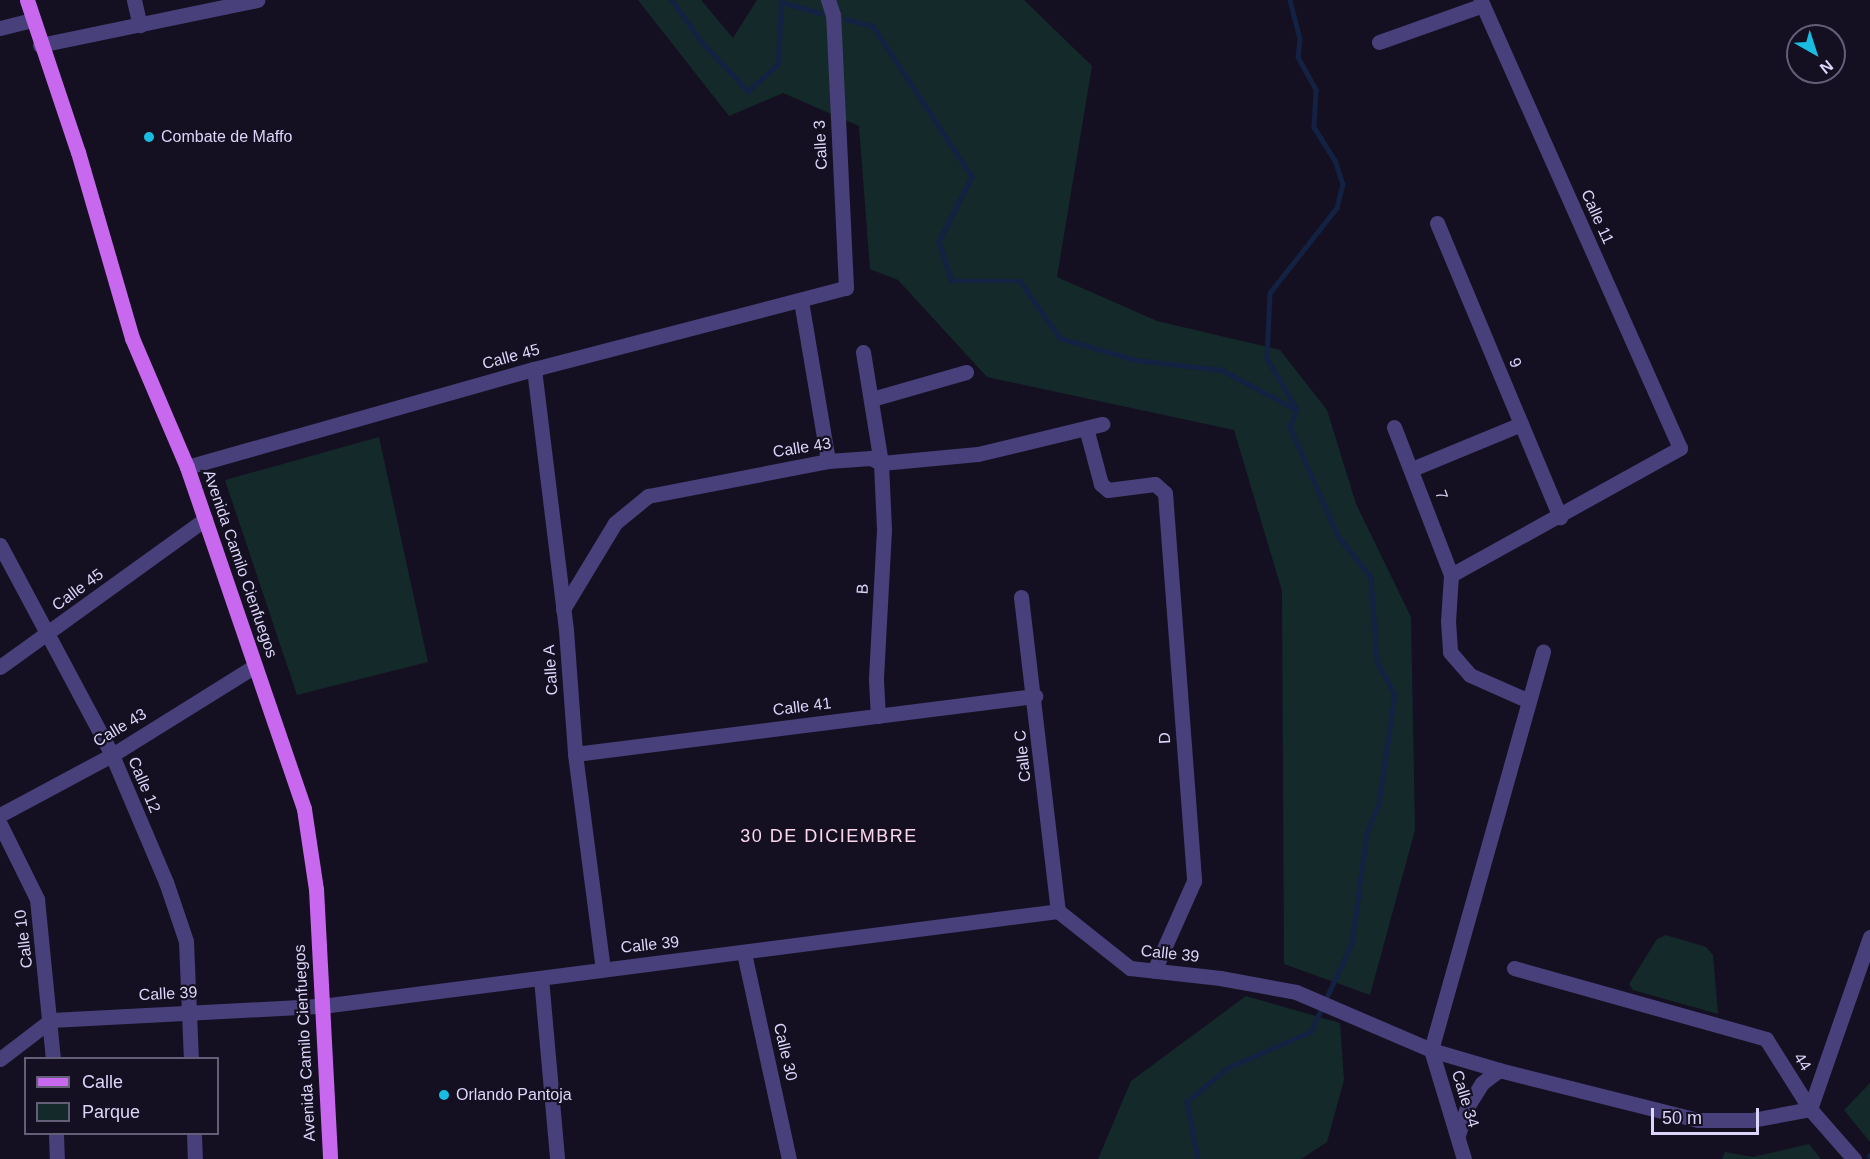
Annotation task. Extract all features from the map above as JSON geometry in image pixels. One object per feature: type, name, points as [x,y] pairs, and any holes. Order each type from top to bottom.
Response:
[{"type":"main road","name":"Avenida Camilo Cienfuegos","points":[[27,0],[40,45],[78,152],[132,338],[187,467],[304,809],[316,889],[330,1159]]},
{"type":"street","points":[[134,0],[140,25]]},
{"type":"street","points":[[40,45],[257,0]]},
{"type":"street","name":"Calle 3","points":[[828,0],[833,15],[846,288]]},
{"type":"street","points":[[1379,42],[1482,3]]},
{"type":"street","name":"Calle 11","points":[[1482,3],[1680,448],[1560,517]]},
{"type":"street","points":[[0,28],[33,20]]},
{"type":"street","name":"9","points":[[1437,223],[1560,517]]},
{"type":"street","name":"Calle 45","points":[[187,467],[534,369],[846,288]]},
{"type":"street","points":[[801,300],[828,460]]},
{"type":"street","name":"B","points":[[863,352],[881,464],[884,530],[876,680],[878,716]]},
{"type":"street","name":"Calle A","points":[[534,369],[563,609],[575,754],[603,969]]},
{"type":"street","points":[[872,399],[966,372]]},
{"type":"street","name":"Calle 43","points":[[563,609],[615,523],[648,496],[828,460],[871,458],[881,464],[978,454],[1102,424]]},
{"type":"street","points":[[1412,470],[1521,424]]},
{"type":"street","name":"7","points":[[1394,427],[1452,575]]},
{"type":"street","name":"D","points":[[1086,428],[1101,484],[1108,490],[1155,484],[1165,494],[1194,881],[1154,971]]},
{"type":"street","points":[[1529,701],[1470,675],[1450,652],[1448,621],[1452,575],[1560,517]]},
{"type":"street","name":"Calle 45","points":[[0,667],[205,519]]},
{"type":"street","name":"Calle 12","points":[[0,545],[112,755],[166,882],[186,941],[191,1057]]},
{"type":"street","name":"Calle C","points":[[1021,597],[1035,696],[1058,911]]},
{"type":"street","points":[[1431,1050],[1543,651]]},
{"type":"street","name":"Calle 43","points":[[0,815],[112,755],[255,666]]},
{"type":"street","name":"Calle 41","points":[[575,754],[1035,696]]},
{"type":"street","name":"Calle 10","points":[[0,824],[38,899],[53,1057]]},
{"type":"street","name":"Calle 39","points":[[51,1020],[190,1010],[322,1006],[1058,911],[1130,968],[1220,978],[1296,992],[1358,1016],[1431,1050],[1499,1070],[1698,1120],[1752,1120],[1810,1109]]},
{"type":"street","points":[[1810,1109],[1870,937]]},
{"type":"street","name":"Calle 30","points":[[744,953],[789,1159]]},
{"type":"street","name":"44","points":[[1514,968],[1767,1040],[1810,1109],[1854,1159]]},
{"type":"street","points":[[541,978],[557,1159]]},
{"type":"street","points":[[0,1059],[51,1020]]},
{"type":"street","name":"Calle 34","points":[[1431,1050],[1464,1159]]},
{"type":"street","points":[[1458,1135],[1467,1107],[1482,1083],[1499,1070]]},
{"type":"street","points":[[56,1135],[57,1159]]},
{"type":"street","points":[[194,1135],[195,1159]]},
{"type":"green space","points":[[638,0],[701,0],[733,38],[757,0],[1024,0],[1092,66],[1057,277],[1157,321],[1280,350],[1327,410],[1356,504],[1411,617],[1415,830],[1370,995],[1284,964],[1282,591],[1234,430],[987,377],[898,280],[870,269],[859,126],[783,93],[729,116]]},
{"type":"green space","points":[[379,437],[428,662],[297,695],[225,480]]},
{"type":"green space","points":[[1666,935],[1706,947],[1713,955],[1718,1014],[1633,990],[1629,984],[1657,939]]},
{"type":"green space","points":[[1246,996],[1340,1023],[1344,1080],[1327,1142],[1301,1159],[1098,1159],[1131,1081]]},
{"type":"green space","points":[[1870,1083],[1870,1142],[1844,1110]]},
{"type":"green space","points":[[1809,1144],[1821,1159],[1722,1159],[1725,1152],[1753,1157]]},
{"type":"waterway","points":[[672,0],[701,41],[748,91],[778,64],[781,2],[821,13]]},
{"type":"waterway","points":[[1290,0],[1300,39],[1298,57],[1316,90],[1314,127],[1335,160],[1343,184],[1337,208],[1270,293],[1267,358],[1296,408]]},
{"type":"waterway","points":[[846,19],[873,26],[972,177],[939,242],[952,281],[1020,281],[1060,338],[1136,360],[1222,370],[1297,410],[1290,427],[1338,536],[1371,577],[1377,661],[1395,695],[1379,804],[1367,833],[1352,944],[1311,1032],[1228,1068],[1187,1102],[1198,1159]]},
{"type":"place","name":"Combate de Maffo","points":[[149,137]]},
{"type":"place","name":"Orlando Pantoja","points":[[444,1095]]},
{"type":"district","name":"30 DE DICIEMBRE","points":[[829,836]]}]
